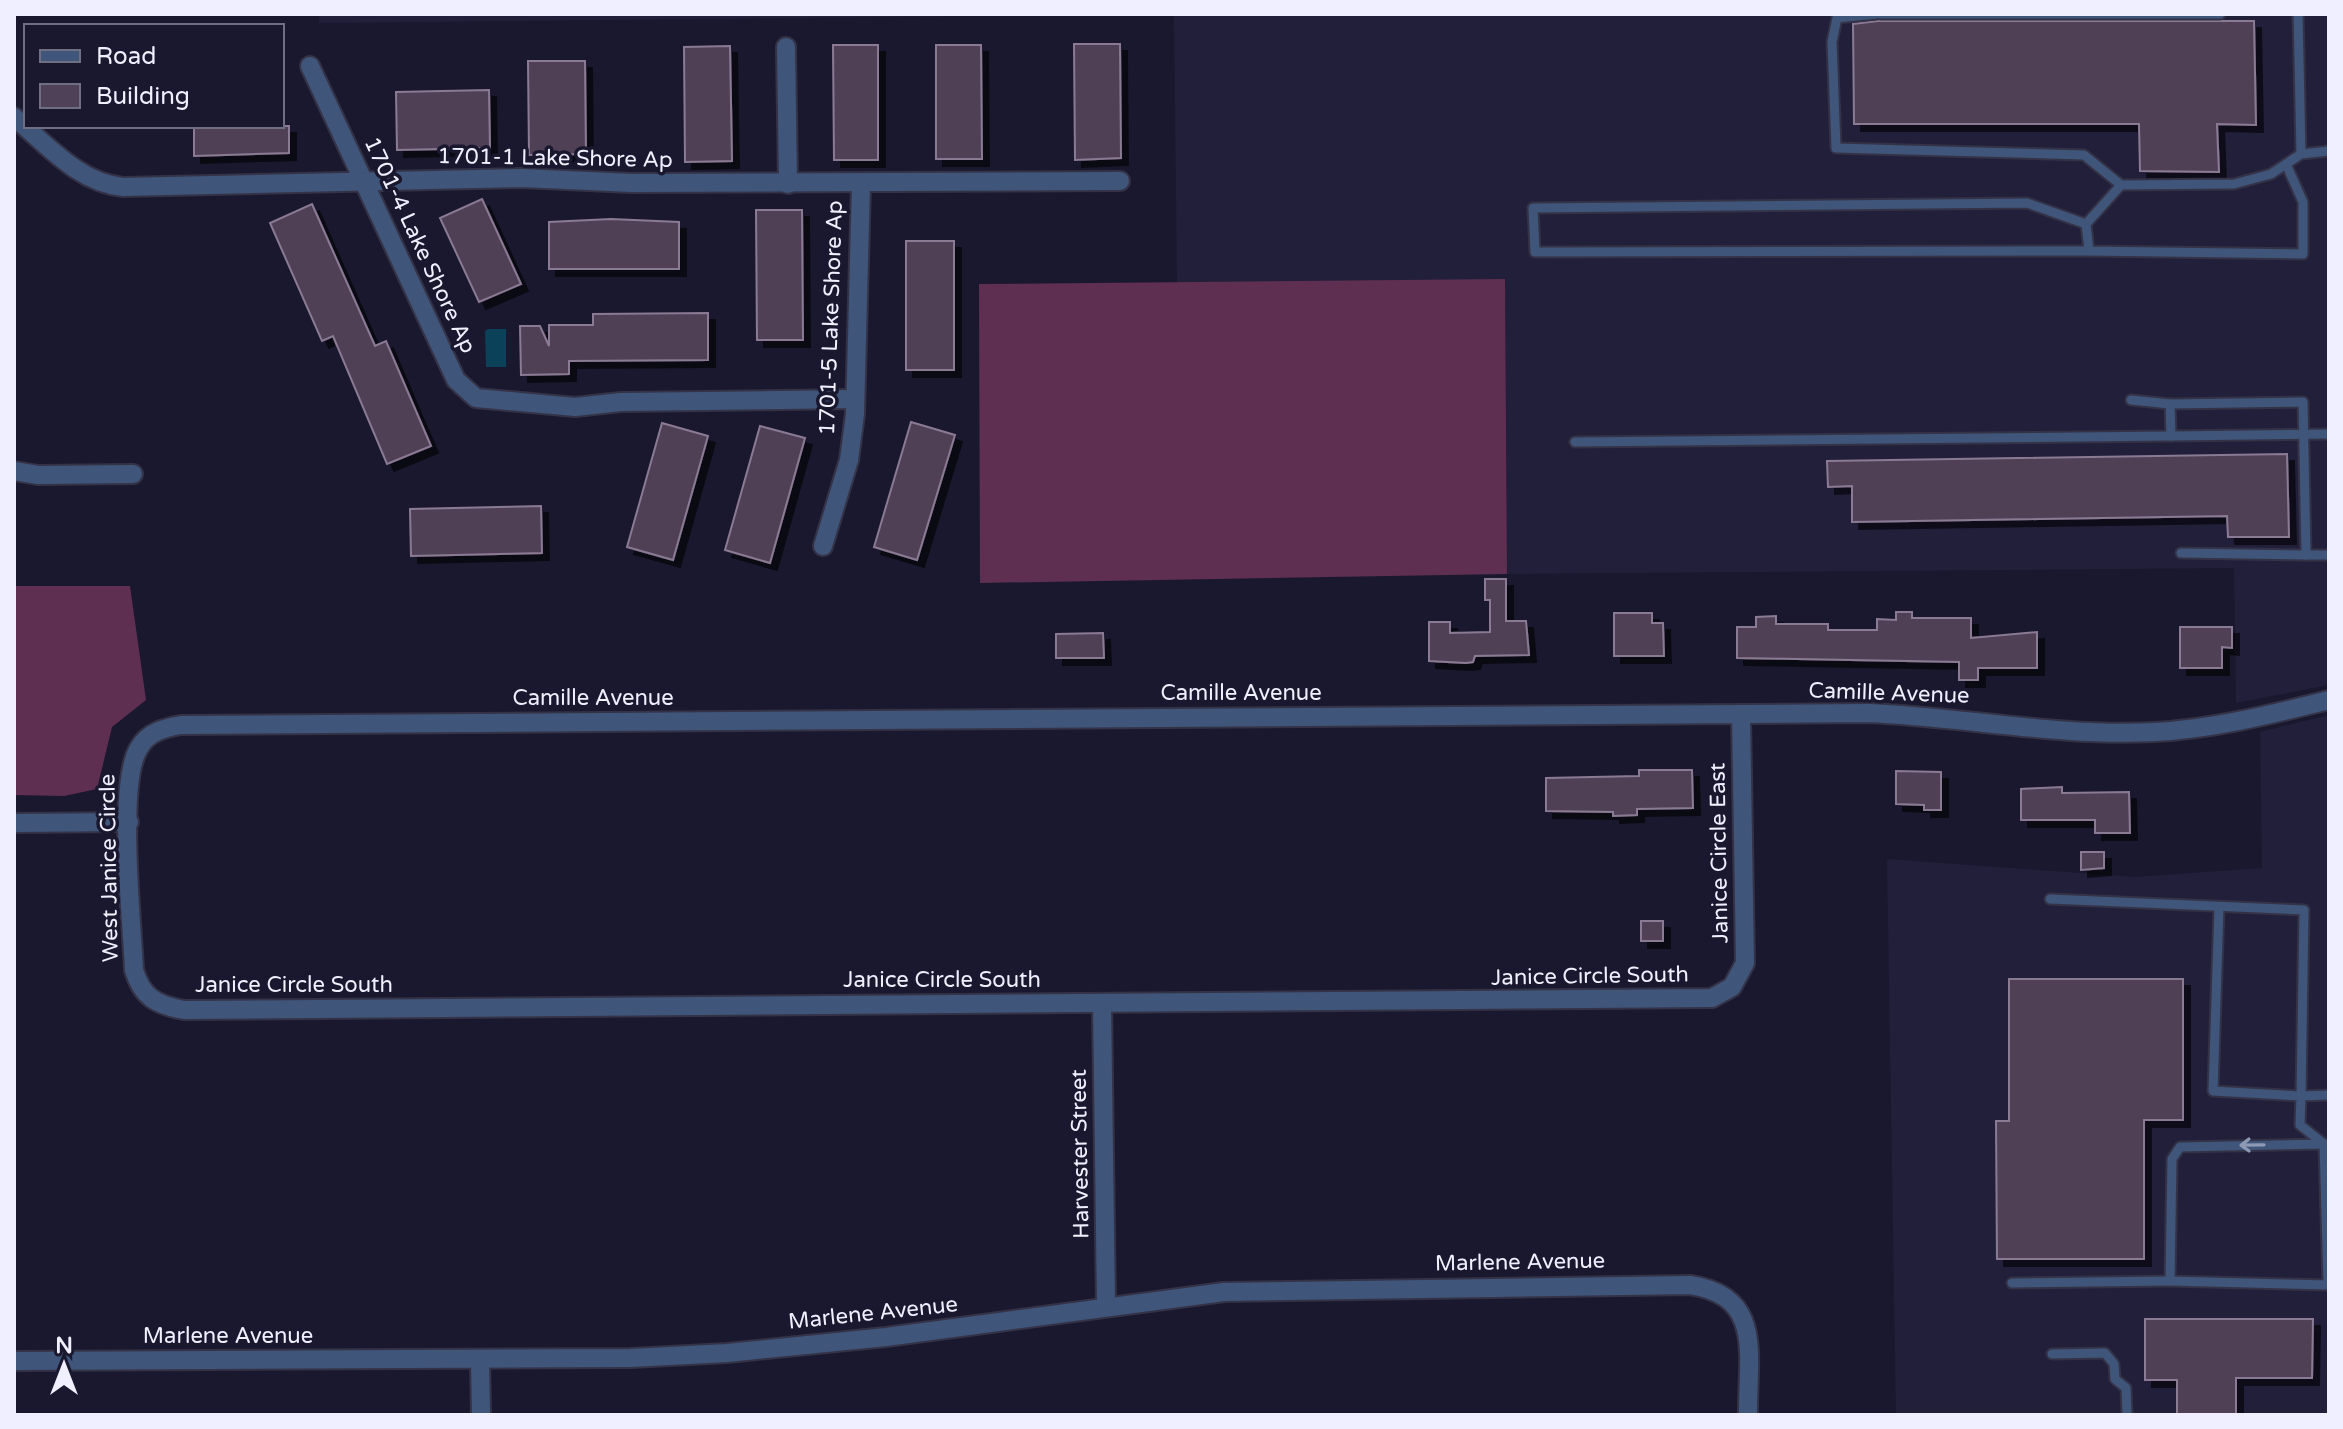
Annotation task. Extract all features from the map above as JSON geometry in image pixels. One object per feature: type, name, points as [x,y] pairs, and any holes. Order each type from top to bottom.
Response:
[{"type":"street","points":[[786,47],[788,184]]},
{"type":"street","name":"1701-4 Lake Shore Ap","points":[[310,66],[456,380],[476,398],[575,407],[621,402],[855,399]]},
{"type":"street","name":"1701-1 Lake Shore Ap","points":[[28,128],[100,185],[522,178],[579,183],[1120,181]]},
{"type":"street","name":"1701-5 Lake Shore Ap","points":[[823,546],[849,460],[855,399],[861,183]]},
{"type":"street","points":[[14,471],[38,475],[133,474]]},
{"type":"street","name":"Camille Avenue","points":[[150,735],[181,725],[1884,713],[1947,716],[2049,730],[2155,732],[2245,720],[2329,700]]},
{"type":"street","name":"Janice Circle East","points":[[1732,987],[1745,963],[1741,714]]},
{"type":"street","name":"West Janice Circle","points":[[150,735],[132,762],[129,822],[134,970],[140,989],[152,1001]]},
{"type":"street","points":[[14,823],[129,822]]},
{"type":"street","name":"Janice Circle South","points":[[152,1001],[184,1010],[1712,998],[1732,987]]},
{"type":"street","name":"Harvester Street","points":[[1102,1003],[1106,1306]]},
{"type":"street","name":"Marlene Avenue","points":[[14,1361],[480,1360],[727,1353],[991,1324],[1224,1292],[1313,1288],[1690,1285],[1711,1288],[1731,1299],[1743,1314],[1747,1338],[1748,1415]]},
{"type":"street","points":[[480,1360],[481,1415]]},
{"type":"lane","points":[[2220,14],[1878,14],[1837,18],[1832,42],[1836,148],[2084,155],[2121,185],[2234,184],[2271,174],[2301,154],[2329,151]]},
{"type":"lane","points":[[2298,14],[2301,154]]},
{"type":"lane","points":[[2086,224],[2027,203],[1533,208],[1535,252],[2089,251],[2303,254],[2303,202],[2286,164]]},
{"type":"lane","points":[[2089,251],[2086,224],[2121,185]]},
{"type":"lane","points":[[2131,400],[2170,404],[2303,402],[2306,555]]},
{"type":"lane","points":[[2170,404],[2171,436]]},
{"type":"lane","points":[[1575,442],[2329,434]]},
{"type":"lane","points":[[2181,553],[2329,555]]},
{"type":"lane","points":[[2050,899],[2304,910],[2300,1125],[2326,1144]]},
{"type":"lane","points":[[2219,908],[2213,1091],[2329,1095]]},
{"type":"lane","points":[[2170,1281],[2172,1159],[2180,1147],[2326,1144]]},
{"type":"lane","points":[[2012,1283],[2170,1281],[2328,1285],[2326,1144]]},
{"type":"lane","points":[[2052,1354],[2105,1353],[2114,1364],[2115,1379],[2126,1388],[2127,1415]]},
{"type":"shaded area","points":[[319,14],[1172,14],[319,23]]},
{"type":"shaded area","points":[[1174,14],[2329,14],[2329,685],[2236,703],[2234,568],[1507,574],[1505,280],[1177,283]]},
{"type":"shaded area","points":[[1505,279],[1507,574],[980,583],[979,284]]},
{"type":"shaded area","points":[[14,586],[130,586],[146,700],[112,727],[97,789],[64,796],[14,795]]},
{"type":"shaded area","points":[[2329,715],[2329,1415],[1896,1415],[1887,859],[2135,877],[2262,868],[2260,732]]},
{"type":"water","points":[[506,329],[506,367],[486,367],[485,331]]},
{"type":"building","points":[[1878,21],[2254,21],[2256,125],[2217,124],[2219,172],[2140,171],[2139,124],[1854,124],[1853,24]]},
{"type":"building","points":[[1074,44],[1120,44],[1121,158],[1075,160]]},
{"type":"building","points":[[833,45],[878,45],[878,160],[834,160]]},
{"type":"building","points":[[936,45],[981,45],[982,159],[936,159]]},
{"type":"building","points":[[730,46],[732,161],[685,162],[684,47]]},
{"type":"building","points":[[528,61],[585,61],[586,154],[529,155]]},
{"type":"building","points":[[489,90],[490,148],[397,150],[396,92]]},
{"type":"building","points":[[289,126],[289,153],[194,156],[194,128]]},
{"type":"building","points":[[482,199],[521,284],[479,302],[440,218]]},
{"type":"building","points":[[312,204],[375,346],[386,341],[431,446],[387,464],[333,336],[322,341],[270,223]]},
{"type":"building","points":[[756,210],[802,210],[803,340],[757,340]]},
{"type":"building","points":[[611,219],[679,222],[679,269],[549,269],[549,222]]},
{"type":"building","points":[[906,241],[954,241],[954,370],[906,370]]},
{"type":"building","points":[[708,313],[708,360],[569,361],[569,374],[521,375],[520,326],[540,326],[549,346],[549,325],[593,325],[593,314]]},
{"type":"building","points":[[911,422],[955,435],[917,560],[874,547]]},
{"type":"building","points":[[662,423],[708,436],[673,560],[627,547]]},
{"type":"building","points":[[760,426],[805,438],[770,563],[725,550]]},
{"type":"building","points":[[2287,454],[2289,537],[2228,537],[2227,516],[1852,522],[1852,486],[1828,487],[1827,461]]},
{"type":"building","points":[[541,506],[542,553],[411,556],[410,509]]},
{"type":"building","points":[[1485,579],[1506,579],[1506,621],[1526,621],[1529,655],[1475,656],[1473,662],[1466,663],[1429,661],[1429,622],[1450,622],[1450,633],[1490,632],[1490,600],[1485,600]]},
{"type":"building","points":[[1896,612],[1912,612],[1912,618],[1971,618],[1971,638],[2037,632],[2037,668],[1978,668],[1978,680],[1959,680],[1959,662],[1737,658],[1737,627],[1756,627],[1756,617],[1776,616],[1776,624],[1828,624],[1828,630],[1877,630],[1877,619],[1896,620]]},
{"type":"building","points":[[1614,613],[1652,613],[1652,623],[1663,623],[1664,656],[1614,656]]},
{"type":"building","points":[[2180,627],[2232,627],[2232,648],[2222,647],[2222,668],[2180,668]]},
{"type":"building","points":[[1103,633],[1104,658],[1056,658],[1056,634]]},
{"type":"building","points":[[1639,770],[1692,770],[1693,808],[1637,809],[1637,815],[1613,816],[1613,812],[1546,811],[1546,778],[1639,776]]},
{"type":"building","points":[[1896,771],[1941,772],[1941,810],[1924,810],[1924,805],[1896,804]]},
{"type":"building","points":[[2062,787],[2062,793],[2129,792],[2130,833],[2095,833],[2095,820],[2021,820],[2021,789]]},
{"type":"building","points":[[2081,852],[2104,852],[2104,868],[2081,870]]},
{"type":"building","points":[[1641,921],[1663,921],[1663,941],[1641,941]]},
{"type":"building","points":[[2009,979],[2183,979],[2183,1120],[2144,1120],[2144,1259],[1997,1259],[1996,1121],[2009,1121]]},
{"type":"building","points":[[2145,1319],[2313,1319],[2312,1378],[2236,1378],[2236,1415],[2177,1415],[2177,1380],[2145,1380]]}]
